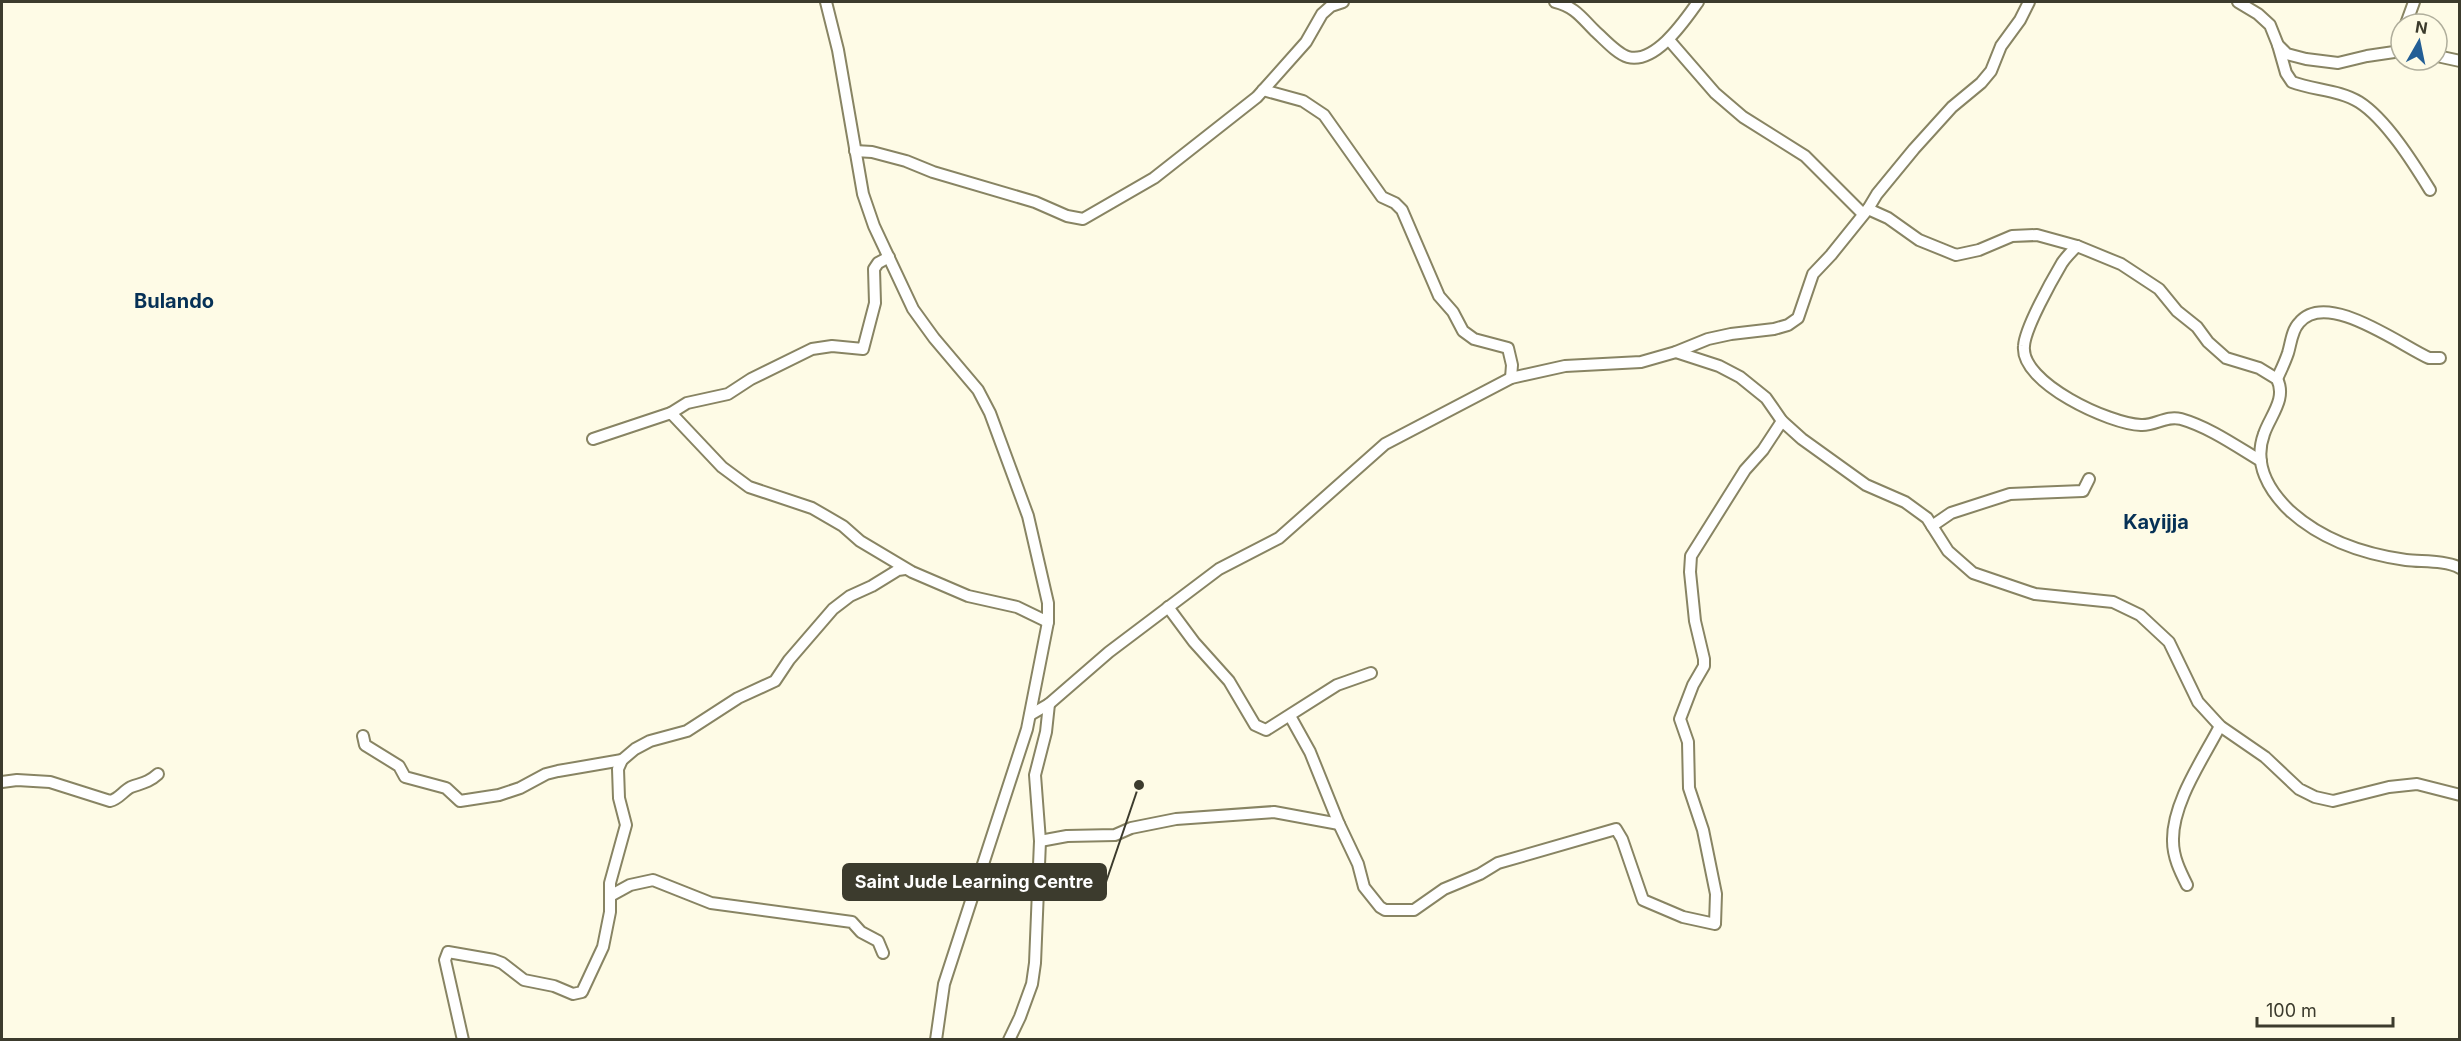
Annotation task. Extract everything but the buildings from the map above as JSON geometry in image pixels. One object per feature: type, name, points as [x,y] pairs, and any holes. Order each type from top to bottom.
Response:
[{"type":"street","points":[[826,2],[863,194],[913,309],[978,390],[1001,436],[1028,516],[1046,586],[1048,622],[1030,715],[944,984],[936,1039]]},
{"type":"street","points":[[855,151],[872,152],[906,161],[933,172],[1035,202],[1067,216],[1083,219],[1154,178],[1263,90],[1306,42],[1322,14],[1331,6],[1343,2]]},
{"type":"street","points":[[1554,2],[1577,11],[1594,29],[1628,57],[1636,58],[1648,54],[1668,40],[1698,2]]},
{"type":"street","points":[[1030,715],[1049,704],[1109,652],[1219,569],[1279,538],[1385,444],[1510,378],[1565,366],[1641,362],[1676,352],[1708,339],[1774,329],[1788,325],[1798,318],[1813,274],[1866,212],[1877,194],[1914,149],[1952,107],[1986,77],[2001,46],[2020,21],[2029,2]]},
{"type":"street","points":[[2238,2],[2258,14],[2270,25],[2286,74],[2292,82],[2358,102],[2372,112],[2410,158],[2430,190]]},
{"type":"street","points":[[1668,40],[1715,93],[1743,117],[1805,156],[1866,212],[1888,218],[1919,240],[1956,255],[1979,250],[2012,236],[2023,235],[2037,235],[2077,246],[2121,264],[2159,290],[2177,311],[2197,327],[2208,342],[2226,358],[2259,368],[2277,379]]},
{"type":"street","points":[[2277,45],[2288,54],[2331,63],[2389,50]]},
{"type":"street","points":[[1263,90],[1303,101],[1324,115],[1382,197],[1395,203],[1402,210],[1439,296],[1453,312],[1463,331],[1474,339],[1508,348],[1512,365],[1510,378]]},
{"type":"street","points":[[2077,246],[2063,261],[2027,333],[2023,346],[2025,356],[2043,383],[2074,402],[2114,419],[2142,426],[2167,418],[2182,419],[2228,441],[2261,461]]},
{"type":"street","points":[[593,439],[671,413],[687,403],[728,394],[751,379],[812,349],[832,346],[863,349],[875,303],[874,269],[878,263],[889,257]]},
{"type":"street","points":[[2440,358],[2429,358],[2420,354],[2354,319],[2324,311],[2305,316],[2296,325],[2288,355],[2277,379],[2281,394],[2270,423],[2264,432],[2261,461],[2265,481],[2279,500],[2302,521],[2344,544],[2372,554],[2449,564],[2460,568]]},
{"type":"street","points":[[1676,352],[1719,366],[1740,377],[1766,398],[1782,421],[1802,439],[1866,485],[1905,502],[1927,519],[1948,551],[1973,573],[2035,594],[2113,602],[2140,615],[2169,642],[2198,702],[2220,726],[2265,757],[2300,789],[2315,797],[2332,801],[2389,787],[2416,784],[2460,795]]},
{"type":"street","points":[[671,413],[722,467],[749,487],[812,508],[905,569],[968,596],[1017,607],[1048,622]]},
{"type":"street","points":[[1290,716],[1310,752],[1358,864],[1364,887],[1380,908],[1414,910],[1444,890],[1498,863],[1616,829],[1622,839],[1643,900],[1683,917],[1715,924],[1716,894],[1703,831],[1689,788],[1688,742],[1680,719],[1693,685],[1704,666],[1695,621],[1690,572],[1691,556],[1734,487],[1782,421]]},
{"type":"street","points":[[1932,526],[1951,513],[2010,494],[2083,491],[2089,479]]},
{"type":"street","points":[[363,736],[365,745],[399,766],[405,777],[446,789],[460,801],[499,795],[520,788],[546,774],[621,760],[650,741],[687,731],[738,698],[775,681],[789,660],[833,609],[850,596],[898,570],[905,569]]},
{"type":"street","points":[[1168,607],[1194,642],[1230,681],[1255,725],[1266,730],[1337,685],[1371,673]]},
{"type":"street","points":[[1009,1040],[1032,984],[1035,963],[1040,841],[1035,775],[1046,732],[1049,704]]},
{"type":"street","points":[[2187,885],[2176,862],[2173,841],[2176,821],[2185,792],[2220,726]]},
{"type":"street","points":[[463,1040],[445,960],[448,952],[494,960],[502,963],[524,980],[579,994],[586,986],[603,947],[610,912],[610,883],[626,825],[619,798],[618,770],[621,760]]},
{"type":"street","points":[[2,782],[17,780],[50,782],[110,801],[115,800],[131,787],[148,783],[158,774]]},
{"type":"street","points":[[1040,841],[1067,836],[1115,835],[1131,828],[1176,819],[1274,812],[1339,824]]},
{"type":"street","points":[[610,896],[630,885],[654,880],[711,903],[852,922],[861,932],[878,940],[883,953]]},
{"type":"place","name":"Saint Jude Learning Centre","points":[[1139,785]]},
{"type":"district","name":"Bulando","points":[[174,301]]},
{"type":"district","name":"Kayijja","points":[[2156,522]]}]
